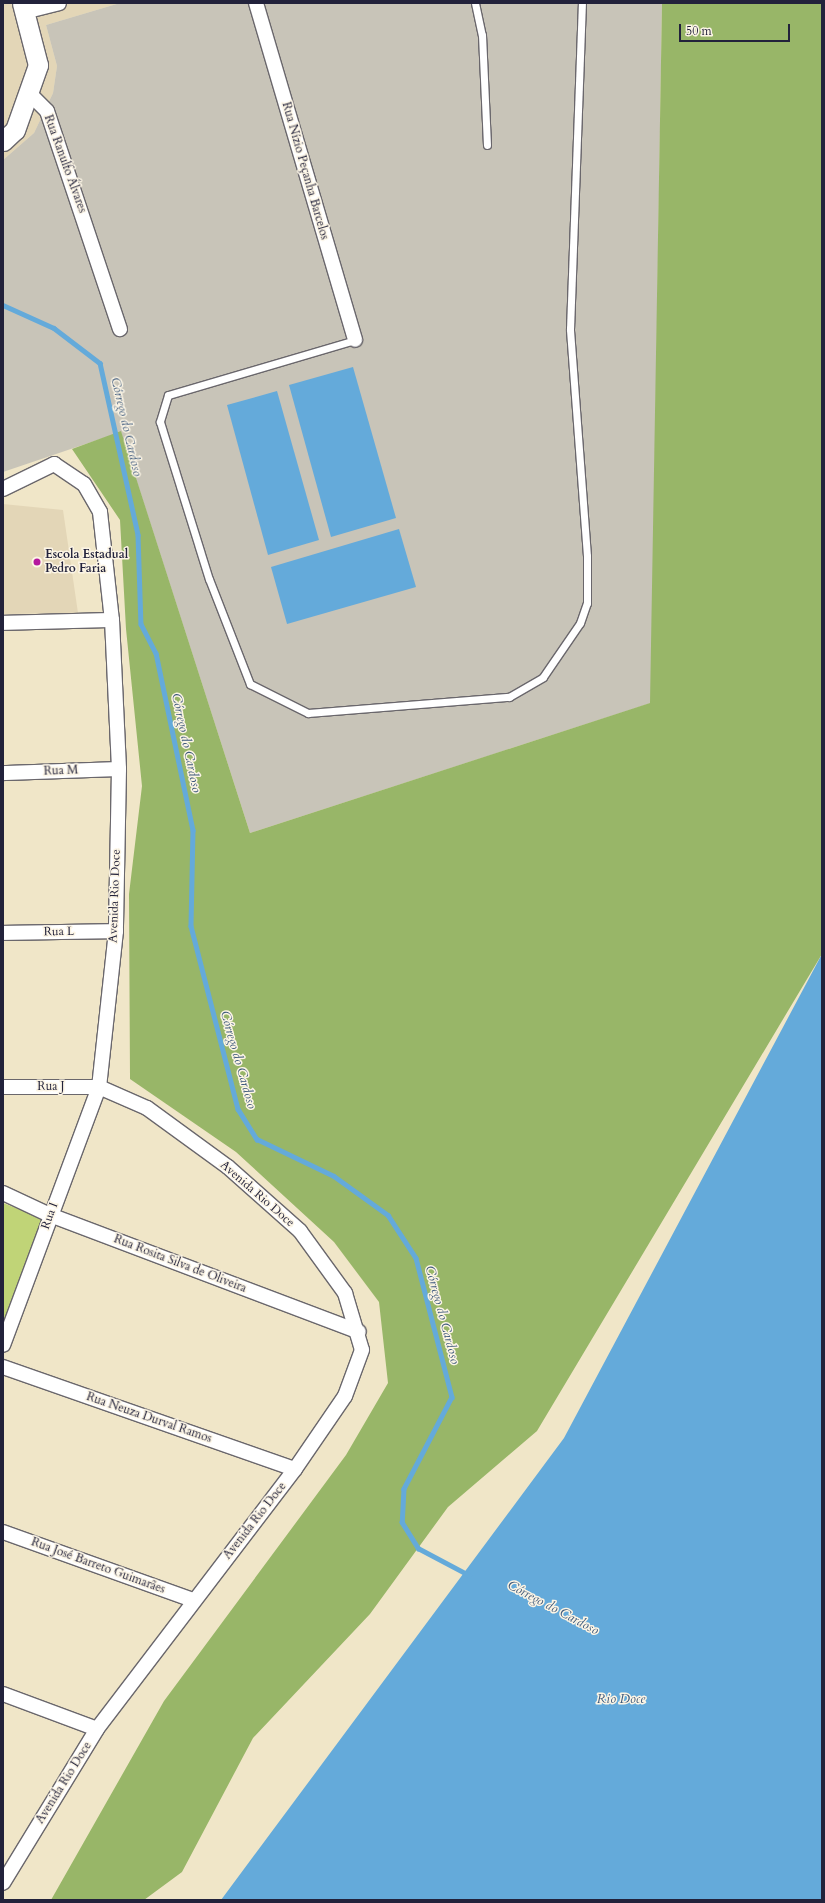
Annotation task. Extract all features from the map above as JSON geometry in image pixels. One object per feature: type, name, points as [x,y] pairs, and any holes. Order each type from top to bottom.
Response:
[{"type":"main road","points":[[3,141],[15,130],[30,94],[38,65],[23,8]]},
{"type":"street","points":[[23,8],[59,3]]},
{"type":"street","name":"Rua Nízio Peçanha Barcelos","points":[[256,3],[355,340]]},
{"type":"street","name":"Rua Ranulfo Álvares","points":[[30,94],[47,110],[120,329]]},
{"type":"street","name":"Avenida Rio Doce","points":[[3,489],[54,464],[84,484],[100,512],[112,620],[119,769],[116,931],[99,1087],[147,1108],[228,1167],[300,1231],[345,1293],[359,1332],[362,1350],[345,1396],[295,1469],[193,1600],[98,1729],[8,1863],[3,1883]]},
{"type":"street","points":[[3,624],[112,620]]},
{"type":"street","name":"Rua M","points":[[3,773],[119,769]]},
{"type":"street","name":"Rua L","points":[[3,933],[116,931]]},
{"type":"street","name":"Rua J","points":[[3,1087],[99,1087]]},
{"type":"street","name":"Rua I","points":[[3,1345],[50,1215],[99,1087]]},
{"type":"street","name":"Rua Rosita Silva de Oliveira","points":[[3,1193],[50,1215],[359,1332]]},
{"type":"street","name":"Rua Neuza Durval Ramos","points":[[3,1367],[295,1469]]},
{"type":"street","name":"Rua José Barreto Guimarães","points":[[3,1532],[193,1600]]},
{"type":"street","points":[[3,1694],[98,1729]]},
{"type":"lane","points":[[475,3],[482,35],[487,145]]},
{"type":"lane","points":[[355,340],[168,395],[160,422],[209,579],[250,684],[308,713],[509,696],[543,677],[580,622],[587,603],[587,556],[570,329],[582,3]]},
{"type":"shaded area","points":[[3,3],[120,3],[46,25],[57,66],[53,93],[34,133],[3,160]]},
{"type":"shaded area","points":[[120,3],[662,3],[651,703],[250,833],[121,432],[3,472],[3,160],[34,133],[53,93],[57,66],[46,25]]},
{"type":"shaded area","name":"Escola Estadual Pedro Faria","points":[[3,504],[63,510],[78,613],[3,614]]},
{"type":"green space","points":[[662,3],[822,3],[822,954],[537,1431],[448,1507],[370,1614],[253,1738],[182,1872],[144,1900],[51,1900],[164,1701],[346,1455],[388,1383],[379,1302],[334,1242],[236,1152],[130,1079],[129,894],[142,786],[126,629],[120,520],[72,449],[121,431],[250,833],[650,703]]},
{"type":"green space","points":[[3,1203],[44,1219],[3,1326]]},
{"type":"water","points":[[353,367],[396,518],[331,537],[289,385]]},
{"type":"water","points":[[277,391],[319,540],[268,555],[227,405]]},
{"type":"water","points":[[399,529],[416,587],[287,624],[271,567]]},
{"type":"water","name":"Rio Doce","points":[[822,954],[822,1900],[221,1900],[564,1438]]},
{"type":"waterway","name":"Córrego do Cardoso","points":[[3,305],[54,328],[100,363],[138,535],[141,624],[156,653],[193,830],[191,926],[238,1109],[257,1139],[334,1176],[388,1215],[416,1258],[452,1397],[404,1489],[402,1522],[418,1548],[469,1575]]},
{"type":"place","name":"Escola Estadual Pedro Faria","points":[[37,562]]}]
